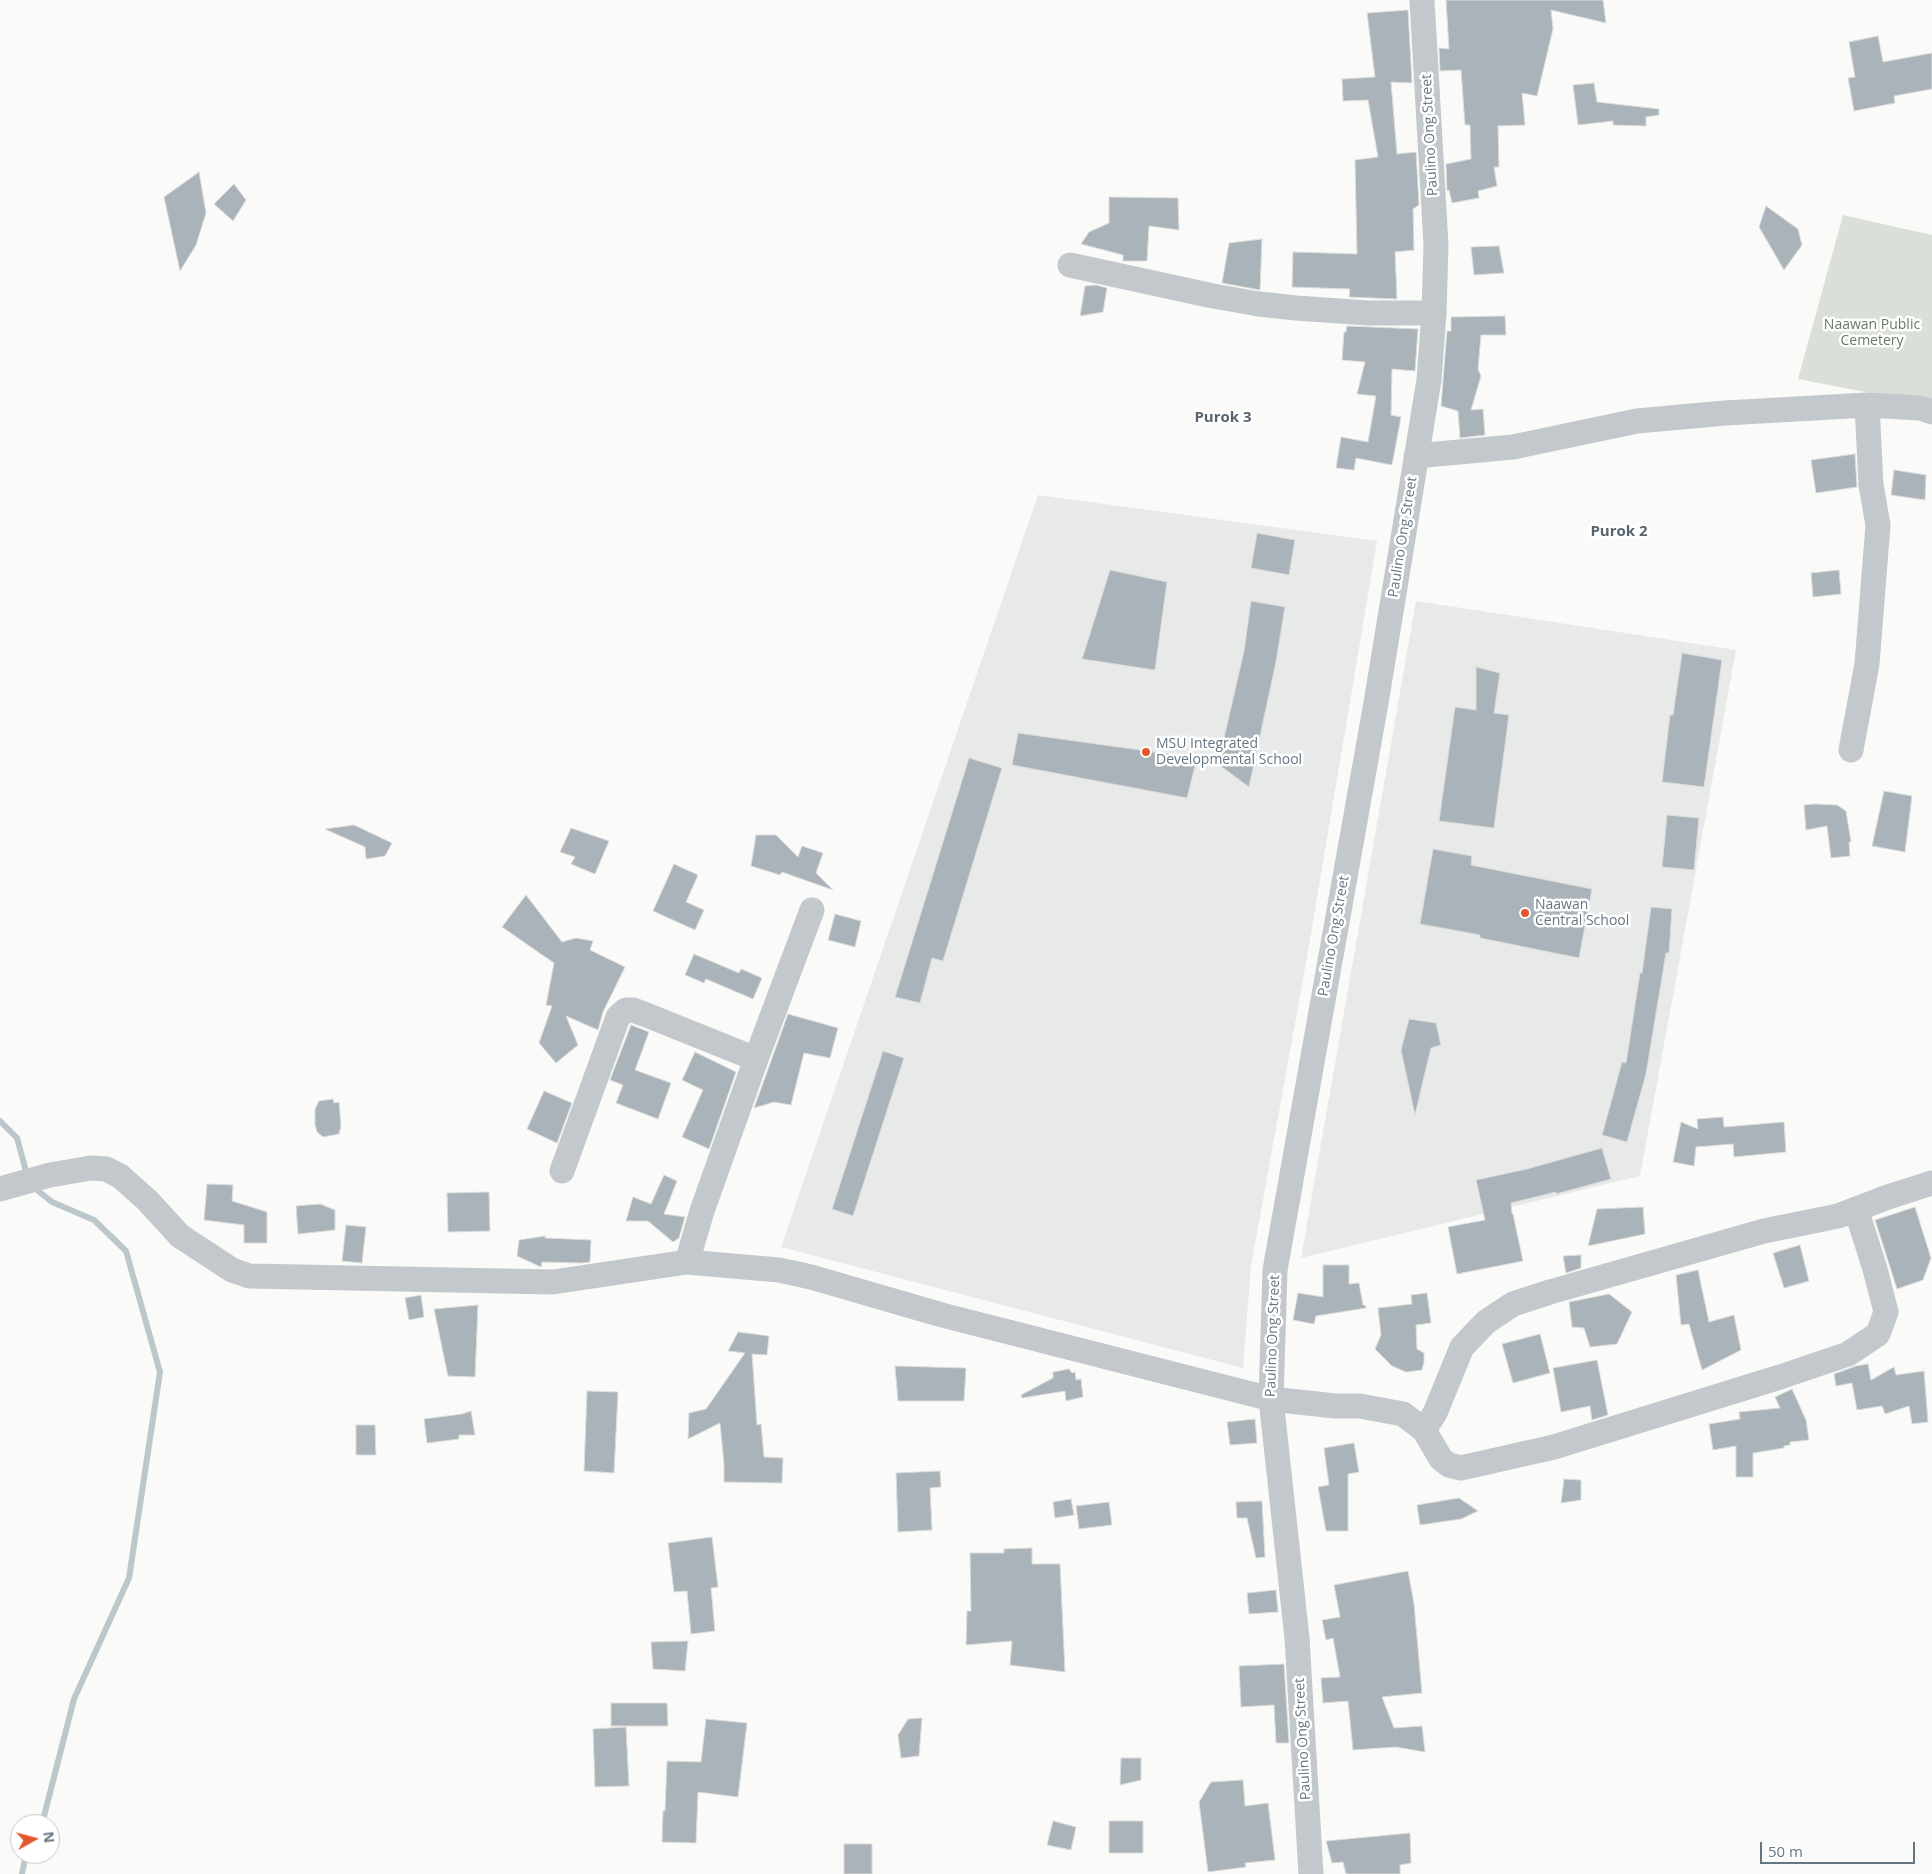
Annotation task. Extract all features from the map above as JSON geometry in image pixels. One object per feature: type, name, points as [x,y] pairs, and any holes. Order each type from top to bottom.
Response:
[{"type":"street","name":"Paulino Ong Street","points":[[1311,1874],[1297,1638],[1271,1399],[1275,1270],[1374,712],[1429,380],[1434,313],[1436,245],[1422,0]]},
{"type":"street","points":[[1070,265],[1259,304],[1368,313],[1434,313]]},
{"type":"street","points":[[1416,456],[1513,447],[1637,421],[1791,408],[1867,405],[1920,408],[1932,412]]},
{"type":"street","points":[[1851,750],[1867,664],[1878,525],[1871,486],[1867,405]]},
{"type":"street","points":[[686,1262],[756,1059],[812,910]]},
{"type":"street","points":[[562,1171],[618,1017],[626,1010],[633,1010],[644,1014],[756,1059]]},
{"type":"street","points":[[5,1187],[50,1174],[90,1168],[106,1169],[120,1176],[147,1200],[180,1236],[232,1270],[249,1276],[553,1282],[686,1262],[779,1270],[803,1275],[942,1315],[1271,1399],[1335,1406],[1360,1406],[1403,1414],[1424,1430],[1441,1458],[1449,1465],[1461,1468],[1554,1447],[1848,1354],[1878,1334],[1886,1312],[1856,1209]]},
{"type":"street","points":[[1424,1430],[1435,1413],[1462,1347],[1486,1322],[1513,1304],[1746,1236],[1819,1221],[1932,1183]]},
{"type":"shaded area","name":"MSU Integrated Developmental School","points":[[1038,495],[1377,541],[1306,963],[1251,1266],[1243,1368],[781,1247]]},
{"type":"shaded area","name":"Naawan Central School","points":[[1416,601],[1736,650],[1640,1176],[1301,1258]]},
{"type":"green space","name":"Naawan Public Cemetery","points":[[1843,215],[1932,235],[1932,405],[1798,379]]},
{"type":"building","points":[[1446,0],[1603,0],[1606,23],[1551,10],[1553,29],[1537,96],[1522,93],[1525,125],[1498,126],[1499,167],[1494,167],[1497,186],[1478,191],[1479,198],[1452,203],[1449,190],[1447,191],[1446,164],[1471,159],[1470,125],[1465,125],[1461,70],[1440,71],[1439,48],[1449,49]]},
{"type":"building","points":[[1408,10],[1412,83],[1391,82],[1397,154],[1416,152],[1419,205],[1413,209],[1414,250],[1395,252],[1397,299],[1349,297],[1350,289],[1292,287],[1293,252],[1357,254],[1355,160],[1378,157],[1368,100],[1343,101],[1342,79],[1375,77],[1367,13]]},
{"type":"building","points":[[1878,36],[1883,62],[1932,53],[1932,89],[1894,96],[1895,103],[1854,111],[1848,78],[1855,77],[1849,42]]},
{"type":"building","points":[[1594,83],[1597,102],[1659,109],[1659,115],[1646,117],[1646,126],[1613,125],[1613,121],[1578,125],[1573,85]]},
{"type":"building","points":[[199,172],[206,213],[196,245],[180,271],[164,197]]},
{"type":"building","points":[[234,184],[246,200],[233,221],[214,204]]},
{"type":"building","points":[[1109,197],[1178,198],[1179,230],[1149,226],[1147,261],[1123,261],[1123,255],[1081,244],[1089,232],[1109,223]]},
{"type":"building","points":[[1766,206],[1798,229],[1802,245],[1784,270],[1759,227]]},
{"type":"building","points":[[1262,239],[1260,290],[1222,283],[1229,243]]},
{"type":"building","points":[[1499,246],[1504,273],[1474,275],[1471,247]]},
{"type":"building","points":[[1096,285],[1107,288],[1103,312],[1080,316],[1085,286]]},
{"type":"building","points":[[1505,316],[1506,335],[1481,335],[1478,369],[1481,376],[1471,410],[1483,409],[1485,435],[1460,438],[1458,411],[1441,406],[1447,331],[1451,331],[1451,317]]},
{"type":"building","points":[[1347,326],[1418,329],[1415,371],[1392,369],[1391,415],[1401,417],[1392,465],[1356,458],[1354,470],[1336,468],[1341,437],[1368,442],[1376,396],[1357,394],[1365,362],[1342,360],[1344,332],[1346,332]]},
{"type":"building","points":[[1855,454],[1857,487],[1816,493],[1811,460]]},
{"type":"building","points":[[1894,470],[1926,475],[1925,500],[1891,495]]},
{"type":"building","points":[[1257,533],[1295,540],[1289,575],[1251,568]]},
{"type":"building","points":[[1110,570],[1167,582],[1155,670],[1082,659]]},
{"type":"building","points":[[1839,570],[1841,594],[1813,597],[1811,573]]},
{"type":"building","points":[[1251,601],[1285,607],[1276,662],[1249,787],[1218,764],[1244,651]]},
{"type":"building","points":[[1682,653],[1722,660],[1704,787],[1662,782],[1670,715],[1673,715]]},
{"type":"building","points":[[1476,667],[1500,673],[1494,713],[1509,715],[1494,828],[1439,821],[1455,707],[1476,710]]},
{"type":"building","points":[[1018,733],[1197,758],[1187,798],[1012,765]]},
{"type":"building","points":[[969,758],[1002,768],[943,961],[932,958],[920,1003],[895,997]]},
{"type":"building","points":[[1884,791],[1912,796],[1905,852],[1872,846]]},
{"type":"building","points":[[1804,805],[1837,805],[1846,811],[1851,842],[1849,842],[1850,856],[1831,858],[1827,826],[1806,830]]},
{"type":"building","points":[[1667,815],[1699,818],[1694,870],[1662,867]]},
{"type":"building","points":[[354,825],[392,843],[385,856],[366,859],[365,847],[325,829]]},
{"type":"building","points":[[571,828],[609,841],[595,874],[571,864],[575,857],[560,852]]},
{"type":"building","points":[[756,835],[776,835],[798,857],[802,846],[823,853],[816,873],[833,890],[782,872],[780,875],[751,866]]},
{"type":"building","points":[[1433,849],[1472,856],[1471,865],[1592,889],[1579,958],[1480,938],[1480,935],[1420,924]]},
{"type":"building","points":[[674,864],[698,875],[686,902],[704,910],[695,930],[653,911]]},
{"type":"building","points":[[526,895],[562,942],[576,938],[593,941],[590,950],[625,967],[603,1012],[598,1030],[566,1016],[578,1045],[556,1063],[539,1043],[552,1006],[546,1005],[554,963],[502,927]]},
{"type":"building","points":[[1651,907],[1672,909],[1669,953],[1666,953],[1646,1074],[1627,1142],[1602,1135],[1622,1062],[1626,1063],[1640,973],[1642,973]]},
{"type":"building","points":[[835,914],[861,921],[855,947],[828,940]]},
{"type":"building","points":[[694,954],[739,973],[741,969],[762,978],[753,999],[706,979],[704,983],[685,975]]},
{"type":"building","points":[[788,1014],[838,1028],[830,1058],[804,1053],[791,1105],[774,1102],[754,1108]]},
{"type":"building","points":[[1409,1019],[1436,1023],[1441,1045],[1431,1048],[1415,1115],[1401,1050]]},
{"type":"building","points":[[631,1025],[649,1032],[635,1070],[671,1083],[658,1119],[616,1103],[623,1085],[610,1080]]},
{"type":"building","points":[[883,1051],[904,1058],[853,1216],[832,1209]]},
{"type":"building","points":[[695,1052],[736,1072],[709,1149],[682,1137],[703,1090],[682,1080]]},
{"type":"building","points":[[544,1091],[572,1103],[557,1143],[527,1129]]},
{"type":"building","points":[[333,1099],[334,1103],[339,1102],[341,1126],[339,1134],[323,1137],[317,1132],[315,1109],[319,1101]]},
{"type":"building","points":[[1723,1117],[1724,1127],[1784,1122],[1786,1152],[1734,1157],[1733,1144],[1696,1147],[1694,1166],[1673,1162],[1681,1122],[1698,1129],[1697,1119]]},
{"type":"building","points":[[1602,1148],[1611,1179],[1556,1194],[1556,1192],[1511,1203],[1523,1261],[1457,1274],[1448,1227],[1485,1220],[1476,1180],[1527,1169]]},
{"type":"building","points":[[664,1175],[677,1181],[664,1214],[685,1217],[679,1238],[673,1242],[648,1221],[626,1221],[633,1197],[651,1204]]},
{"type":"building","points":[[207,1184],[233,1185],[232,1201],[267,1212],[267,1243],[244,1243],[244,1225],[204,1220]]},
{"type":"building","points":[[489,1192],[490,1231],[448,1232],[447,1193]]},
{"type":"building","points":[[320,1204],[335,1210],[335,1230],[298,1234],[296,1206]]},
{"type":"building","points":[[1643,1207],[1645,1234],[1588,1246],[1597,1209]]},
{"type":"building","points":[[1915,1207],[1931,1258],[1923,1280],[1897,1289],[1875,1220]]},
{"type":"building","points":[[346,1225],[366,1227],[362,1263],[342,1261]]},
{"type":"building","points":[[545,1236],[545,1238],[591,1240],[590,1262],[542,1262],[541,1267],[517,1256],[519,1240]]},
{"type":"building","points":[[1800,1245],[1809,1281],[1784,1288],[1773,1253]]},
{"type":"building","points":[[1581,1255],[1581,1268],[1566,1273],[1563,1256]]},
{"type":"building","points":[[1323,1265],[1349,1265],[1349,1284],[1359,1283],[1363,1305],[1366,1308],[1316,1316],[1314,1324],[1293,1320],[1298,1293],[1323,1297]]},
{"type":"building","points":[[1698,1270],[1709,1322],[1734,1315],[1741,1350],[1702,1370],[1689,1324],[1681,1325],[1676,1275]]},
{"type":"building","points":[[1427,1293],[1431,1323],[1416,1325],[1417,1349],[1424,1353],[1422,1370],[1406,1372],[1392,1366],[1375,1349],[1381,1335],[1378,1308],[1412,1304],[1411,1295]]},
{"type":"building","points":[[1609,1294],[1632,1312],[1617,1344],[1590,1347],[1584,1328],[1572,1327],[1569,1302]]},
{"type":"building","points":[[421,1295],[424,1317],[409,1320],[405,1298]]},
{"type":"building","points":[[478,1305],[475,1377],[448,1376],[434,1309]]},
{"type":"building","points":[[738,1332],[769,1336],[767,1355],[752,1354],[757,1425],[761,1424],[764,1457],[783,1458],[782,1483],[724,1482],[720,1423],[688,1439],[689,1413],[706,1409],[745,1353],[728,1351]]},
{"type":"building","points":[[1540,1334],[1550,1373],[1513,1383],[1502,1344]]},
{"type":"building","points":[[1597,1360],[1608,1415],[1592,1420],[1590,1406],[1561,1412],[1553,1368]]},
{"type":"building","points":[[1868,1364],[1871,1380],[1894,1367],[1896,1375],[1924,1371],[1928,1422],[1912,1424],[1909,1406],[1885,1414],[1882,1406],[1857,1410],[1852,1383],[1836,1386],[1834,1374]]},
{"type":"building","points":[[895,1366],[966,1368],[964,1401],[898,1401]]},
{"type":"building","points":[[1069,1369],[1072,1373],[1075,1372],[1076,1380],[1081,1379],[1083,1397],[1066,1401],[1065,1391],[1022,1398],[1021,1395],[1053,1378],[1053,1372]]},
{"type":"building","points":[[1792,1389],[1806,1420],[1809,1440],[1790,1442],[1790,1445],[1784,1446],[1784,1448],[1753,1453],[1753,1477],[1736,1477],[1736,1446],[1713,1450],[1709,1424],[1740,1419],[1739,1412],[1780,1408],[1775,1397]]},
{"type":"building","points":[[587,1391],[618,1392],[614,1473],[584,1471]]},
{"type":"building","points":[[471,1411],[475,1435],[459,1435],[459,1439],[427,1443],[424,1419]]},
{"type":"building","points":[[1255,1419],[1257,1443],[1230,1445],[1227,1422]]},
{"type":"building","points":[[356,1425],[375,1425],[376,1455],[356,1455]]},
{"type":"building","points":[[1354,1443],[1359,1472],[1348,1474],[1348,1531],[1326,1531],[1318,1487],[1329,1485],[1324,1448]]},
{"type":"building","points":[[940,1471],[941,1487],[930,1488],[932,1530],[898,1532],[896,1473]]},
{"type":"building","points":[[1564,1479],[1581,1480],[1581,1500],[1561,1503]]},
{"type":"building","points":[[1459,1498],[1478,1511],[1461,1519],[1420,1525],[1417,1505]]},
{"type":"building","points":[[1071,1499],[1074,1515],[1055,1518],[1053,1502]]},
{"type":"building","points":[[1262,1501],[1265,1557],[1256,1558],[1247,1518],[1237,1518],[1236,1502]]},
{"type":"building","points":[[1109,1502],[1112,1525],[1079,1529],[1076,1506]]},
{"type":"building","points":[[712,1537],[718,1587],[711,1588],[715,1631],[691,1634],[687,1591],[674,1592],[668,1543]]},
{"type":"building","points":[[1032,1548],[1032,1564],[1060,1564],[1065,1672],[1010,1665],[1012,1641],[966,1645],[967,1611],[971,1611],[970,1553],[1004,1553],[1004,1549]]},
{"type":"building","points":[[1408,1571],[1414,1604],[1422,1693],[1382,1697],[1394,1728],[1422,1726],[1425,1752],[1396,1747],[1353,1750],[1348,1701],[1323,1703],[1321,1678],[1340,1677],[1333,1638],[1326,1640],[1322,1620],[1340,1617],[1334,1585]]},
{"type":"building","points":[[1276,1590],[1278,1612],[1249,1614],[1247,1593]]},
{"type":"building","points":[[688,1641],[685,1671],[653,1669],[651,1642]]},
{"type":"building","points":[[1284,1664],[1289,1743],[1276,1743],[1274,1705],[1241,1707],[1239,1666]]},
{"type":"building","points":[[611,1703],[667,1703],[668,1726],[611,1726]]},
{"type":"building","points":[[922,1718],[919,1756],[901,1758],[898,1735],[908,1719]]},
{"type":"building","points":[[706,1719],[747,1723],[738,1797],[698,1792],[696,1843],[662,1842],[667,1761],[701,1762]]},
{"type":"building","points":[[626,1727],[629,1786],[595,1787],[593,1729]]},
{"type":"building","points":[[1121,1758],[1141,1758],[1141,1780],[1120,1785]]},
{"type":"building","points":[[1243,1780],[1245,1806],[1268,1803],[1275,1860],[1245,1863],[1246,1867],[1208,1872],[1199,1802],[1211,1782]]},
{"type":"building","points":[[1053,1821],[1076,1827],[1071,1850],[1047,1845]]},
{"type":"building","points":[[1109,1821],[1143,1821],[1143,1853],[1109,1853]]},
{"type":"building","points":[[1410,1833],[1411,1863],[1400,1865],[1400,1874],[1346,1874],[1343,1862],[1332,1863],[1326,1841]]},
{"type":"building","points":[[844,1844],[872,1844],[872,1874],[844,1874]]},
{"type":"waterway","points":[[0,1121],[17,1138],[27,1175]]},
{"type":"waterway","points":[[32,1186],[52,1202],[94,1220],[126,1251],[160,1372],[129,1578],[74,1699],[45,1814]]},
{"type":"waterway","points":[[22,1874],[24,1864]]},
{"type":"place","name":"MSU Integrated Developmental School","points":[[1146,752]]},
{"type":"place","name":"Naawan Central School","points":[[1525,913]]},
{"type":"district","name":"Purok 3","points":[[1223,418]]},
{"type":"district","name":"Purok 2","points":[[1619,532]]}]
